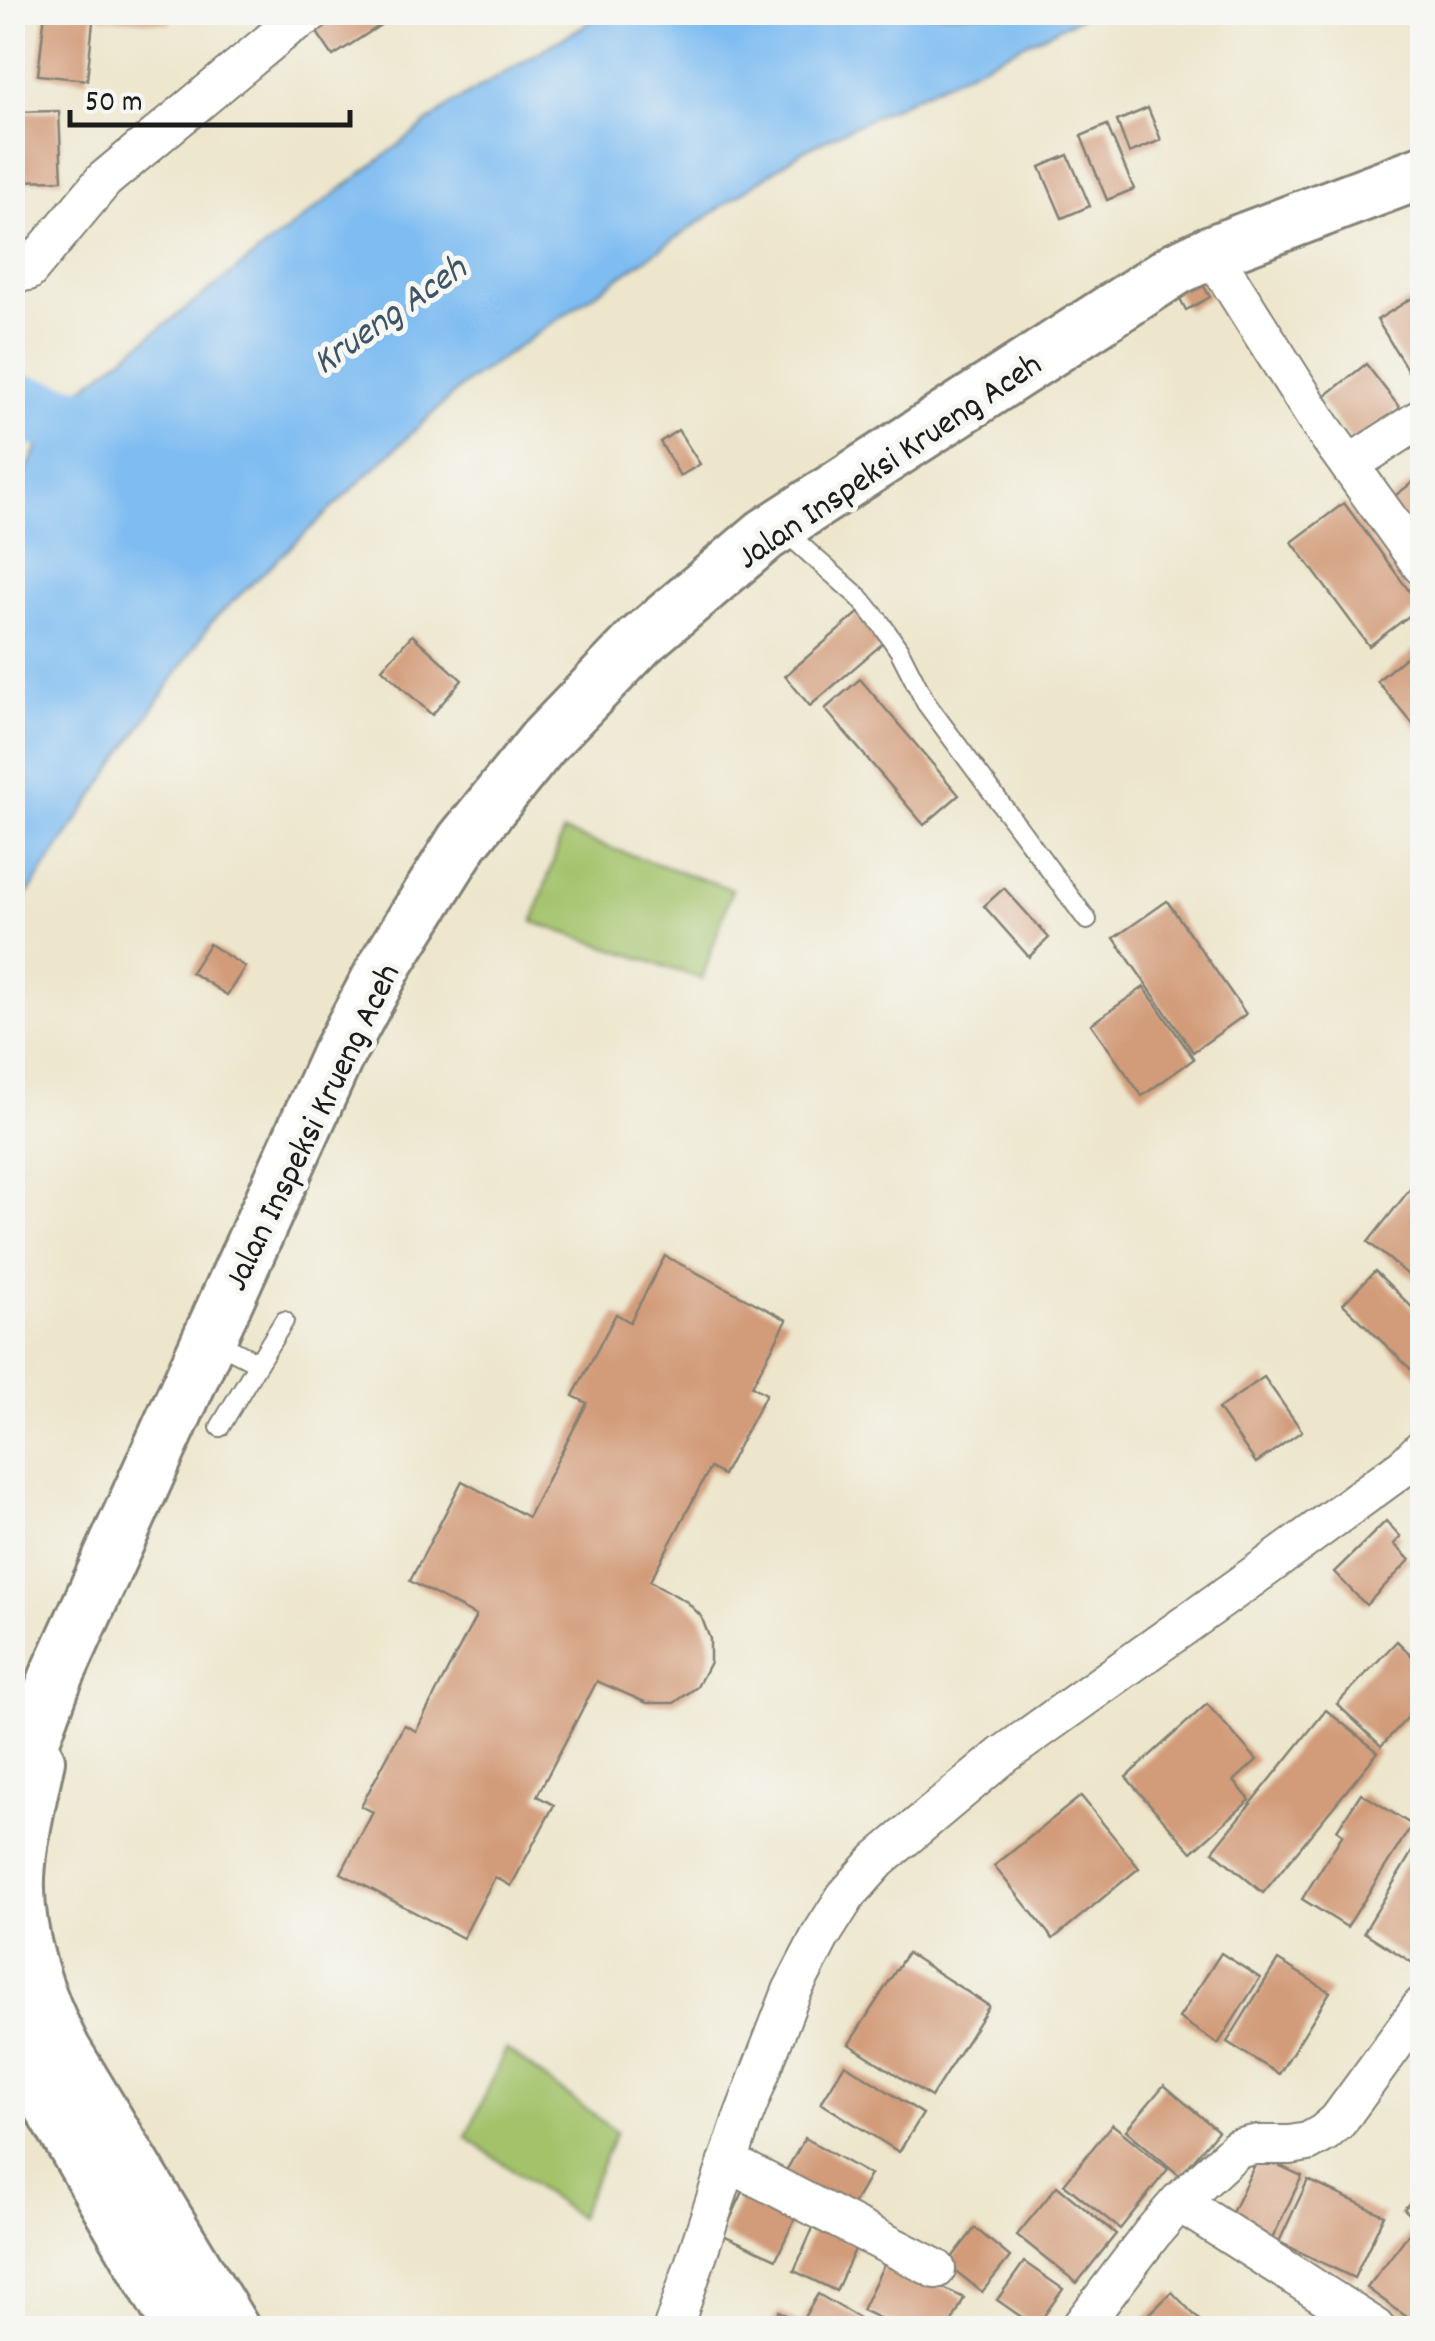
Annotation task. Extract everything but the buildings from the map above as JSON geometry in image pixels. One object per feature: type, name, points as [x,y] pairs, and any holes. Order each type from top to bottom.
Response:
[{"type":"street","points":[[12,274],[28,272],[104,180],[288,27],[313,12]]},
{"type":"street","name":"Jalan Inspeksi Krueng Aceh","points":[[56,1680],[337,1056],[389,959],[463,841],[544,741],[640,641],[765,535],[1177,268],[1422,172]]},
{"type":"street","points":[[1210,252],[1321,426],[1422,566]]},
{"type":"street","points":[[1349,465],[1422,418]]},
{"type":"street","points":[[673,2328],[728,2162],[792,1991],[846,1896],[878,1860],[1002,1756],[1417,1465]]},
{"type":"street","points":[[12,1796],[56,1680]]},
{"type":"street","points":[[56,1680],[32,1788],[18,1880],[21,1923],[32,1977],[64,2050],[232,2328]]},
{"type":"street","points":[[1080,2328],[1152,2232],[1237,2149],[1308,2142],[1338,2121],[1422,2006]]},
{"type":"street","points":[[12,2025],[45,2096],[180,2328]]},
{"type":"street","points":[[728,2162],[936,2268]]},
{"type":"street","points":[[1180,2202],[1376,2328]]},
{"type":"lane","points":[[780,526],[860,598],[882,625],[926,703],[1087,920]]},
{"type":"lane","points":[[220,1427],[284,1321]]},
{"type":"lane","points":[[210,1338],[258,1363]]},
{"type":"green space","points":[[563,832],[732,889],[702,979],[533,922]]},
{"type":"green space","points":[[506,2049],[616,2132],[578,2217],[466,2137]]},
{"type":"water","name":"Krueng Aceh","points":[[605,13],[1089,13],[804,150],[464,384],[212,621],[13,916],[13,497],[58,407],[452,104]]},
{"type":"waterway","points":[[12,406],[141,437]]}]
